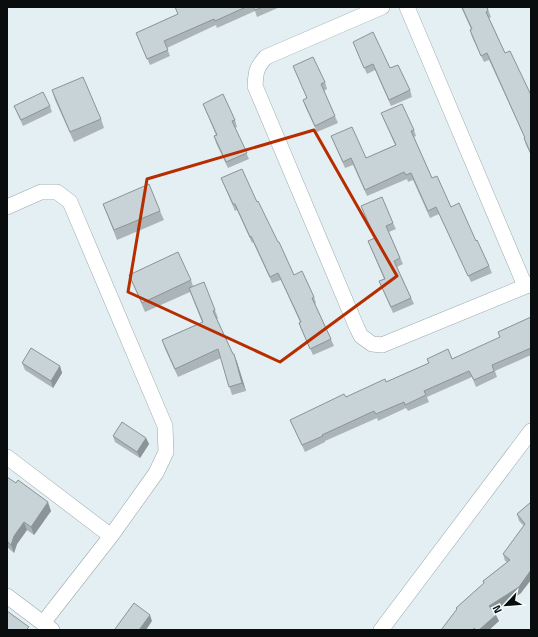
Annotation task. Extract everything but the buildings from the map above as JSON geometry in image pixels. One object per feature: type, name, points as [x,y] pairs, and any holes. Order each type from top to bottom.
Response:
[{"type":"street","points":[[382,7],[266,57],[258,66],[255,75],[255,86],[357,328],[361,336],[372,344],[382,345],[528,285],[407,7]]},
{"type":"street","points":[[7,207],[41,192],[57,192],[70,202],[165,426],[166,452],[156,473],[47,627],[7,596]]},
{"type":"street","points":[[381,630],[531,431]]},
{"type":"street","points":[[7,457],[111,536]]},
{"type":"highlighted area","points":[[314,130],[397,276],[280,362],[128,292],[147,179]]}]
